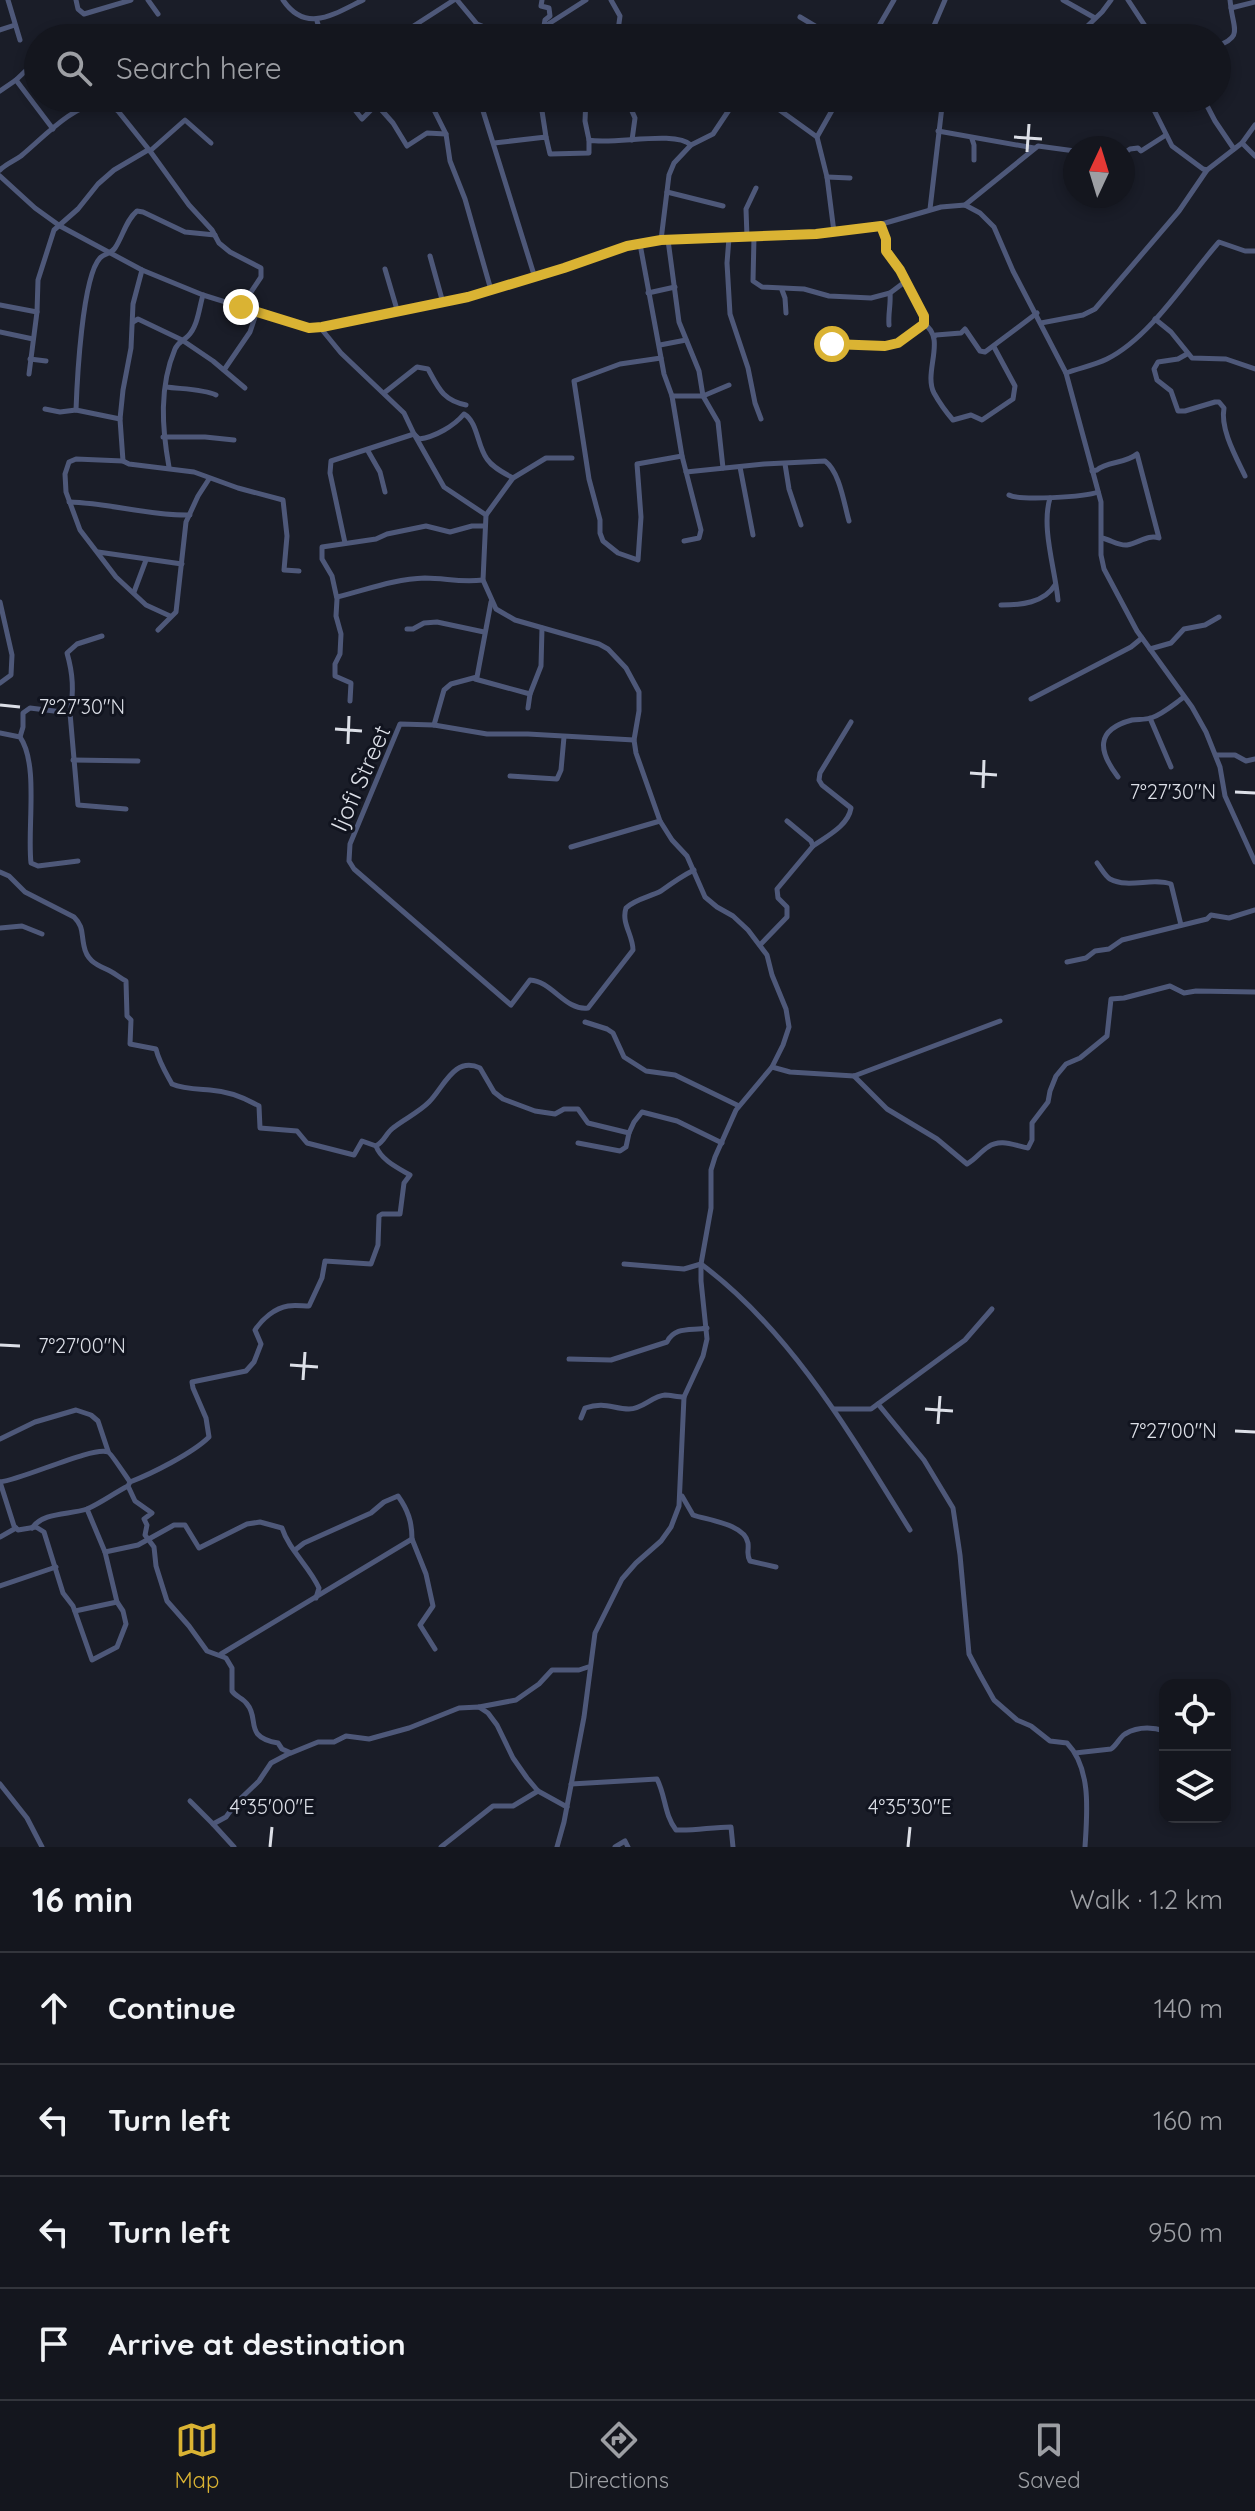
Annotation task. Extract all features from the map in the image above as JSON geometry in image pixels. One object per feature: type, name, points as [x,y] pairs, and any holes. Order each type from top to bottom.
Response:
[{"type":"street","points":[[8,0],[20,40]]},
{"type":"street","points":[[76,0],[84,14],[131,0]]},
{"type":"street","points":[[148,0],[158,14]]},
{"type":"street","points":[[283,0],[287,7],[317,21],[363,0]]},
{"type":"street","points":[[417,24],[455,0],[477,24]]},
{"type":"street","points":[[542,0],[541,6],[549,8],[550,16],[544,24]]},
{"type":"street","points":[[548,24],[586,0]]},
{"type":"street","points":[[611,0],[620,16],[619,24]]},
{"type":"street","points":[[880,24],[894,0]]},
{"type":"street","points":[[935,24],[945,0]]},
{"type":"street","points":[[1063,0],[1095,18]]},
{"type":"street","points":[[1089,24],[1111,0]]},
{"type":"street","points":[[1128,0],[1144,24]]},
{"type":"street","points":[[1230,0],[1234,37],[1231,41]]},
{"type":"street","points":[[1231,8],[1255,2]]},
{"type":"street","points":[[800,17],[812,24]]},
{"type":"street","points":[[0,30],[15,25]]},
{"type":"street","points":[[0,91],[24,72]]},
{"type":"street","points":[[16,80],[24,91]]},
{"type":"street","points":[[40,112],[53,129]]},
{"type":"street","points":[[0,170],[73,112]]},
{"type":"street","points":[[119,112],[219,243],[261,268],[261,277],[241,307]]},
{"type":"street","points":[[383,112],[407,146],[427,133],[446,134]]},
{"type":"street","points":[[435,112],[446,134],[450,161],[465,199],[491,290]]},
{"type":"street","points":[[484,112],[535,278]]},
{"type":"street","points":[[542,112],[550,154],[560,155],[589,153],[585,112]]},
{"type":"street","points":[[632,112],[635,118],[632,140]]},
{"type":"street","points":[[661,240],[669,175],[674,163],[691,145],[713,134],[728,112]]},
{"type":"street","points":[[782,112],[817,137],[827,177],[834,232]]},
{"type":"street","points":[[817,137],[831,112]]},
{"type":"street","points":[[930,209],[941,112]]},
{"type":"street","points":[[1155,112],[1172,146],[1207,170]]},
{"type":"street","points":[[1210,112],[1234,149]]},
{"type":"street","points":[[29,374],[38,280],[54,230],[114,170],[149,150],[185,120],[211,143]]},
{"type":"street","points":[[1041,323],[1083,315],[1095,309],[1179,211],[1207,170],[1242,143],[1255,125]]},
{"type":"street","points":[[938,131],[1034,148]]},
{"type":"street","points":[[1135,148],[1141,151],[1166,135]]},
{"type":"street","points":[[494,143],[546,137]]},
{"type":"street","points":[[589,140],[608,143],[677,138],[691,145]]},
{"type":"street","points":[[972,139],[974,160]]},
{"type":"street","points":[[1242,143],[1255,156]]},
{"type":"street","points":[[965,205],[1034,148],[1063,149]]},
{"type":"street","points":[[0,176],[60,226],[142,270],[203,295],[309,328],[443,303],[535,278],[601,254],[661,240],[834,232],[881,226],[953,204],[965,205],[980,213],[994,227],[1007,259],[1066,373],[1098,492],[1104,569],[1142,638],[1206,732],[1220,767],[1225,796],[1255,862]]},
{"type":"street","points":[[827,177],[850,178]]},
{"type":"street","points":[[747,237],[746,209],[756,188]]},
{"type":"street","points":[[667,192],[723,206]]},
{"type":"street","points":[[76,410],[78,349],[93,274],[100,257],[114,250],[131,216],[137,211],[143,212],[185,232],[215,235]]},
{"type":"street","points":[[881,226],[886,251],[906,281],[924,316],[924,324]]},
{"type":"street","points":[[754,237],[753,281],[762,287],[871,298],[890,293],[906,281]]},
{"type":"street","points":[[729,238],[730,314],[761,419]]},
{"type":"street","points":[[668,240],[679,322],[699,371],[703,396],[718,422],[723,468]]},
{"type":"street","points":[[1066,373],[1108,359],[1129,344],[1155,319],[1219,242],[1245,251],[1255,251]]},
{"type":"street","points":[[640,244],[661,358],[701,535],[684,541]]},
{"type":"street","points":[[430,256],[443,303]]},
{"type":"street","points":[[385,269],[398,313]]},
{"type":"street","points":[[123,461],[120,419],[133,304],[142,270]]},
{"type":"street","points":[[648,293],[675,287]]},
{"type":"street","points":[[782,290],[786,313]]},
{"type":"street","points":[[889,325],[888,313],[892,307],[890,293]]},
{"type":"street","points":[[169,467],[161,414],[166,387],[173,354],[177,345],[188,337],[195,326],[203,295]]},
{"type":"street","points":[[0,305],[37,312]]},
{"type":"street","points":[[224,370],[250,332],[257,311]]},
{"type":"street","points":[[934,338],[936,335],[961,333],[965,329],[980,351],[985,352],[1037,313]]},
{"type":"street","points":[[133,322],[138,319],[182,340],[245,388]]},
{"type":"street","points":[[1155,319],[1181,342],[1192,358],[1226,359],[1255,369]]},
{"type":"street","points":[[924,324],[932,330],[934,338],[933,392],[953,420],[971,415],[982,420],[988,418],[1013,399],[1015,386],[994,347]]},
{"type":"street","points":[[832,344],[885,346],[898,343],[924,324]]},
{"type":"street","points":[[322,327],[341,353],[404,413],[444,487],[486,515]]},
{"type":"street","points":[[0,332],[33,339]]},
{"type":"street","points":[[660,345],[687,340]]},
{"type":"street","points":[[1187,354],[1178,359],[1158,362],[1154,369],[1157,380],[1171,391],[1178,411],[1219,402],[1224,408],[1230,438],[1245,476]]},
{"type":"street","points":[[661,358],[620,364],[574,381],[600,533],[603,541],[618,553],[638,560],[641,517],[637,464],[682,456]]},
{"type":"street","points":[[30,359],[46,361]]},
{"type":"street","points":[[384,393],[417,367],[428,369],[438,390],[445,396],[466,405]]},
{"type":"street","points":[[672,396],[703,396],[729,385]]},
{"type":"street","points":[[166,387],[198,392],[207,390],[216,395]]},
{"type":"street","points":[[45,409],[60,412],[76,410],[120,419]]},
{"type":"street","points":[[414,434],[419,439],[426,438],[453,426],[464,414],[467,415],[477,432],[484,456],[490,464],[513,478]]},
{"type":"street","points":[[345,543],[330,463],[414,434]]},
{"type":"street","points":[[163,437],[234,440]]},
{"type":"street","points":[[368,451],[380,472],[385,492]]},
{"type":"street","points":[[1092,471],[1137,454],[1159,538],[1152,536],[1128,545],[1118,545],[1102,538]]},
{"type":"street","points":[[557,1847],[584,1717],[595,1633],[613,1593],[636,1563],[661,1541],[671,1527],[681,1495],[684,1397],[703,1356],[707,1339],[701,1264],[711,1208],[711,1170],[739,1106],[772,1067],[789,1027],[767,955],[733,916],[705,897],[687,856],[660,821],[639,765],[634,740],[639,692],[626,668],[599,644],[504,616],[491,601],[483,580],[486,515],[513,478],[546,458],[572,458]]},
{"type":"street","points":[[170,616],[146,605],[116,577],[80,530],[66,492],[65,474],[69,462],[76,459],[123,461],[169,467],[283,500],[287,536],[284,570],[299,571]]},
{"type":"street","points":[[686,472],[818,460],[830,464],[849,521]]},
{"type":"street","points":[[785,464],[789,489],[801,525]]},
{"type":"street","points":[[740,467],[753,535]]},
{"type":"street","points":[[158,630],[176,612],[186,522],[209,479]]},
{"type":"street","points":[[1009,495],[1016,499],[1050,498],[1098,492]]},
{"type":"street","points":[[1050,498],[1047,507],[1049,551],[1058,600]]},
{"type":"street","points":[[69,502],[190,515]]},
{"type":"street","points":[[350,701],[351,683],[335,676],[341,634],[336,616],[337,597],[332,576],[322,559],[322,547],[376,539],[426,526],[450,532],[485,526]]},
{"type":"street","points":[[97,552],[182,564]]},
{"type":"street","points":[[134,592],[146,560]]},
{"type":"street","points":[[337,597],[413,579],[442,579],[460,583],[483,580]]},
{"type":"street","points":[[1001,605],[1040,600],[1049,595],[1056,584]]},
{"type":"street","points":[[475,679],[491,601]]},
{"type":"street","points":[[0,602],[12,655],[11,675],[0,683]]},
{"type":"street","points":[[1150,649],[1171,643],[1184,629],[1205,625],[1219,617]]},
{"type":"street","points":[[407,629],[437,622],[484,632]]},
{"type":"street","points":[[528,708],[541,666],[542,628]]},
{"type":"street","points":[[102,636],[77,644],[67,653],[73,673],[70,713],[78,805],[126,809]]},
{"type":"street","points":[[1031,699],[1131,647],[1142,638]]},
{"type":"street","points":[[434,725],[444,690],[451,684],[475,679],[530,694]]},
{"type":"street","points":[[1118,777],[1103,753],[1102,742],[1108,732],[1132,720],[1150,718],[1184,697]]},
{"type":"street","points":[[20,737],[23,713],[30,708],[70,713]]},
{"type":"street","points":[[1150,718],[1171,767]]},
{"type":"street","points":[[760,945],[787,917],[787,907],[778,898],[777,889],[813,846],[841,825],[851,812],[851,808],[819,780],[820,773],[851,722]]},
{"type":"street","name":"Ijofi Street","points":[[634,740],[487,734],[434,725],[400,724],[350,844],[349,861],[354,869],[511,1005],[530,980],[544,984],[582,1009],[588,1008],[633,950],[625,923],[626,908],[694,870]]},
{"type":"street","points":[[0,733],[20,737],[26,745],[30,780],[31,863],[38,866],[78,861]]},
{"type":"street","points":[[510,776],[557,779],[561,770],[564,737]]},
{"type":"street","points":[[1216,755],[1235,755],[1246,761],[1255,759]]},
{"type":"street","points":[[73,760],[138,761]]},
{"type":"street","points":[[571,847],[660,821]]},
{"type":"street","points":[[787,821],[813,846]]},
{"type":"street","points":[[1097,863],[1108,878],[1131,884],[1163,881],[1171,884],[1181,925]]},
{"type":"street","points":[[0,872],[9,876],[25,892],[74,917],[83,929],[84,946],[93,963],[126,981],[127,1016],[131,1020],[130,1044],[156,1049],[159,1063],[166,1069],[172,1084],[214,1090],[247,1099],[259,1106],[260,1128],[297,1131],[307,1143],[354,1155],[362,1141],[376,1146],[381,1144],[394,1126],[428,1103],[453,1072],[471,1065],[480,1068],[494,1092],[513,1104],[555,1114],[564,1109],[578,1109],[588,1123],[629,1133]]},
{"type":"street","points":[[1067,962],[1109,949],[1122,940],[1207,919],[1211,915],[1229,918],[1255,910]]},
{"type":"street","points":[[0,928],[22,926],[42,934]]},
{"type":"street","points":[[854,1076],[887,1109],[937,1139],[967,1164],[996,1143],[1006,1142],[1028,1148],[1032,1140],[1032,1123],[1048,1102],[1056,1076],[1066,1064],[1080,1058],[1107,1036],[1111,999],[1170,986],[1184,993],[1255,992]]},
{"type":"street","points":[[772,1067],[790,1072],[854,1076],[1000,1021]]},
{"type":"street","points":[[585,1022],[613,1033],[624,1057],[646,1071],[675,1075],[739,1106]]},
{"type":"street","points":[[578,1143],[620,1151],[626,1147],[634,1122],[642,1112],[677,1121],[722,1143]]},
{"type":"street","points":[[32,1528],[34,1523],[50,1517],[87,1509],[203,1444],[209,1437],[206,1418],[192,1382],[246,1371],[254,1362],[261,1344],[255,1330],[258,1325],[265,1317],[289,1305],[309,1306],[322,1278],[325,1261],[371,1264],[378,1245],[379,1216],[400,1214],[404,1183],[410,1175],[395,1167],[379,1153],[376,1146]]},
{"type":"street","points":[[624,1264],[684,1269],[701,1264]]},
{"type":"street","points":[[701,1264],[734,1289],[803,1367],[834,1409],[910,1530]]},
{"type":"street","points":[[834,1409],[871,1409],[965,1340],[992,1309]]},
{"type":"street","points":[[569,1359],[611,1360],[667,1342],[678,1330],[707,1328]]},
{"type":"street","points":[[581,1418],[585,1408],[591,1406],[614,1404],[625,1409],[638,1408],[664,1395],[684,1397]]},
{"type":"street","points":[[878,1404],[924,1460],[953,1508],[969,1654],[994,1700],[1017,1720],[1031,1726],[1050,1741],[1067,1743],[1075,1753],[1083,1773],[1086,1794],[1085,1847]]},
{"type":"street","points":[[0,1439],[35,1422],[76,1410],[98,1421],[108,1452],[129,1484],[135,1501],[152,1513],[144,1519],[147,1539],[154,1547],[156,1566],[167,1601],[207,1651],[226,1658],[232,1668],[232,1691],[248,1705],[257,1733],[291,1753]]},
{"type":"street","points":[[87,1509],[105,1552],[117,1602],[126,1624],[117,1647],[92,1660],[75,1611],[63,1593],[44,1532],[36,1527],[24,1531],[16,1528],[10,1519],[0,1482],[33,1474],[83,1454],[108,1452]]},
{"type":"street","points":[[681,1495],[693,1515],[726,1523],[746,1538],[750,1561],[776,1567]]},
{"type":"street","points":[[295,1550],[371,1513],[398,1496],[406,1506],[412,1525],[412,1539],[426,1574],[433,1606],[420,1625],[435,1649]]},
{"type":"street","points":[[105,1552],[138,1545],[174,1525],[185,1525],[199,1548],[247,1524],[260,1522],[282,1528],[287,1542],[319,1588],[316,1599]]},
{"type":"street","points":[[0,1537],[16,1528]]},
{"type":"street","points":[[220,1655],[412,1539]]},
{"type":"street","points":[[0,1586],[56,1567]]},
{"type":"street","points":[[75,1611],[117,1602]]},
{"type":"street","points":[[213,1824],[226,1817],[271,1763],[291,1753],[318,1742],[334,1742],[346,1736],[369,1739],[409,1728],[459,1708],[516,1700],[539,1684],[552,1670],[579,1670],[589,1666]]},
{"type":"street","points":[[479,1707],[497,1725],[513,1758],[538,1791],[567,1807]]},
{"type":"street","points":[[1075,1753],[1111,1749],[1123,1735],[1139,1729],[1159,1729]]},
{"type":"street","points":[[571,1784],[657,1779],[662,1789],[666,1815],[676,1830],[731,1827],[733,1847]]},
{"type":"street","points":[[0,1784],[27,1818],[42,1847]]},
{"type":"street","points":[[441,1847],[493,1806],[513,1806],[538,1791]]},
{"type":"street","points":[[190,1801],[234,1847]]},
{"type":"street","points":[[615,1847],[625,1841],[628,1847]]},
{"type":"route","points":[[241,307],[309,328],[322,327],[468,297],[627,246],[661,240],[816,234],[881,226],[886,251],[906,281],[924,316],[924,324],[898,343],[885,346],[832,344]]}]
